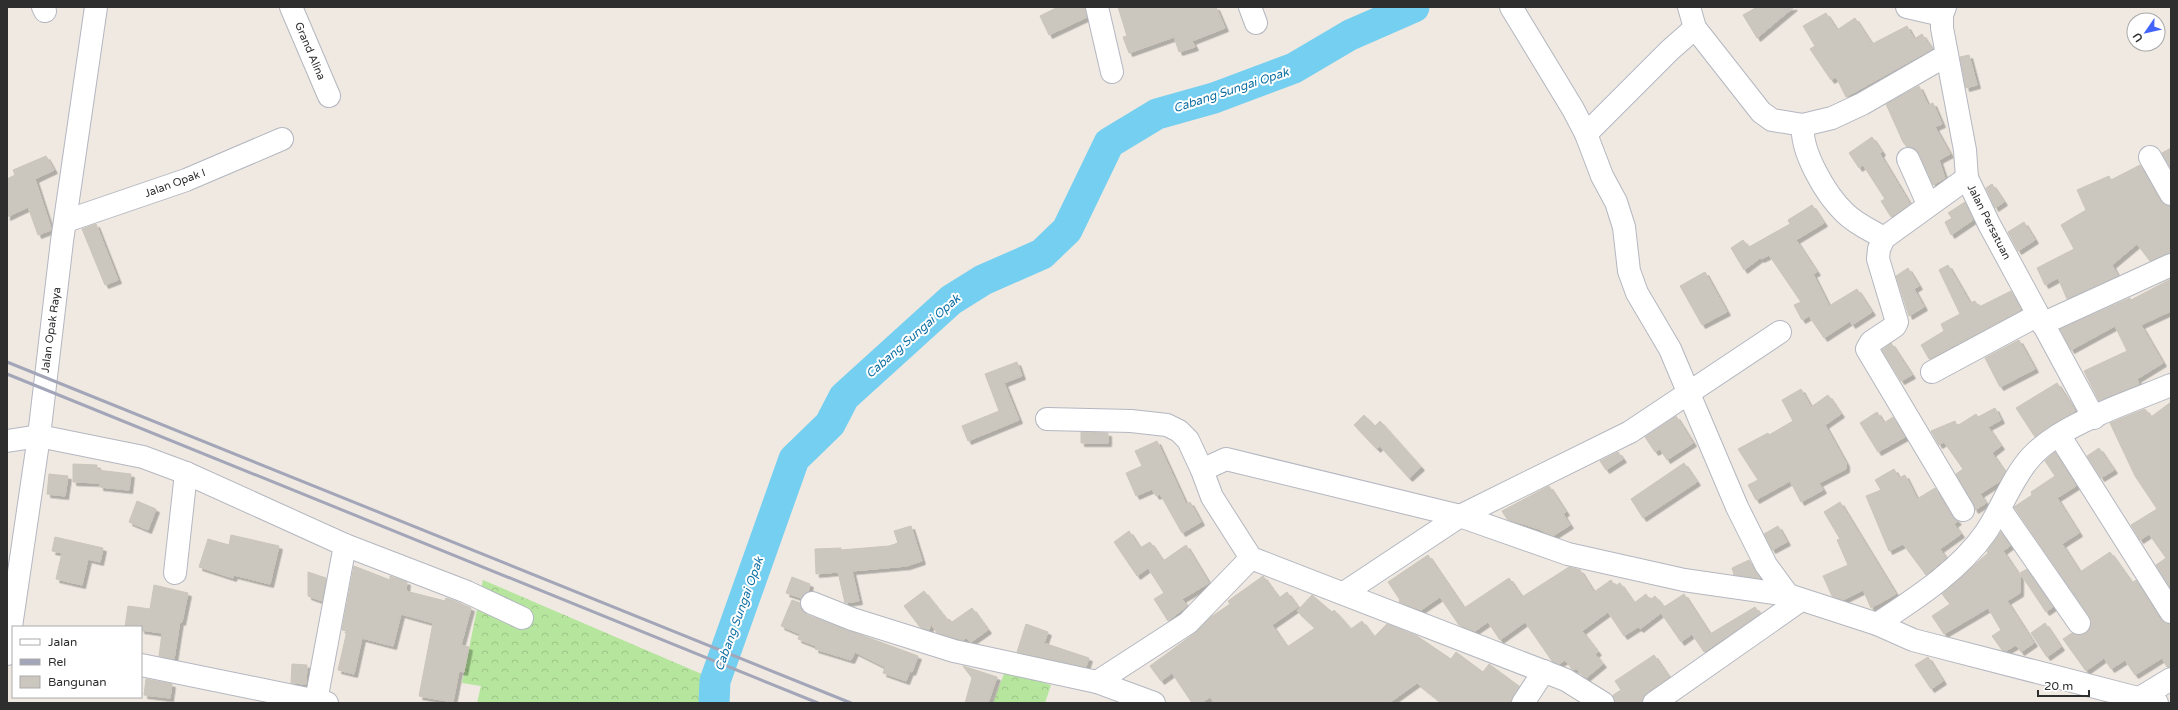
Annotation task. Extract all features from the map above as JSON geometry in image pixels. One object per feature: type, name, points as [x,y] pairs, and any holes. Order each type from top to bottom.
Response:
[{"type":"street","name":"Jalan Opak Raya","points":[[7,654],[12,626],[13,572],[39,436],[66,222],[96,7]]},
{"type":"street","name":"Grand Alina","points":[[291,7],[329,96]]},
{"type":"street","points":[[1097,7],[1112,72]]},
{"type":"street","points":[[1511,7],[1573,109],[1586,134],[1602,176],[1616,202],[1624,227],[1629,271],[1637,293],[1670,349],[1737,507],[1766,565],[1792,602]]},
{"type":"street","points":[[1689,7],[1694,28],[1765,117],[1772,120],[1803,125],[1832,118],[1862,104],[1947,55]]},
{"type":"street","points":[[1907,7],[1944,11]]},
{"type":"street","name":"Jalan Persatuan","points":[[1944,11],[1942,28],[1965,150],[1967,178],[1989,224],[2094,418]]},
{"type":"street","points":[[1586,134],[1694,28]]},
{"type":"street","points":[[1803,125],[1806,147],[1815,170],[1830,194],[1843,211],[1856,222],[1884,238]]},
{"type":"street","name":"Jalan Opak I","points":[[66,222],[186,180],[282,139]]},
{"type":"street","points":[[2150,157],[2171,194]]},
{"type":"street","points":[[1908,159],[1928,204]]},
{"type":"street","points":[[1963,510],[1867,349],[1871,342],[1895,326],[1897,322],[1878,259],[1879,249],[1884,238],[1928,204],[1967,178]]},
{"type":"street","points":[[1932,372],[2040,319],[2171,265]]},
{"type":"street","points":[[1344,593],[1460,516],[1630,432],[1780,332]]},
{"type":"street","points":[[1877,624],[1922,594],[1968,554],[1986,532],[2031,457],[2059,435],[2094,418],[2171,385]]},
{"type":"street","points":[[1047,419],[1131,421],[1167,425],[1179,431],[1188,440],[1212,496],[1251,558],[1566,680],[1603,703]]},
{"type":"street","points":[[2059,435],[2171,612]]},
{"type":"street","points":[[7,441],[39,436],[144,457],[186,473],[345,544],[467,592],[522,618]]},
{"type":"street","points":[[1202,470],[1226,459],[1460,516],[1568,554],[1792,602],[1877,624],[1920,642],[2143,701],[2171,679]]},
{"type":"street","points":[[175,573],[186,473]]},
{"type":"street","points":[[2000,509],[2079,623]]},
{"type":"street","points":[[142,665],[321,702],[345,544]]},
{"type":"street","points":[[1097,682],[1188,623],[1251,558]]},
{"type":"street","points":[[1654,703],[1792,602]]},
{"type":"street","points":[[812,603],[852,619],[954,651],[1097,682],[1154,703]]},
{"type":"street","points":[[1523,703],[1544,671]]},
{"type":"green space","points":[[483,580],[718,681],[724,691],[723,703],[477,703],[481,686],[462,683]]},
{"type":"green space","points":[[1005,671],[1051,685],[1045,703],[993,703]]},
{"type":"building","points":[[1058,7],[1085,7],[1087,17],[1049,35],[1040,16]]},
{"type":"building","points":[[1118,7],[1216,7],[1225,28],[1192,41],[1195,47],[1179,52],[1174,37],[1129,53],[1123,37],[1127,36]]},
{"type":"building","points":[[1757,7],[1794,7],[1757,38],[1743,15]]},
{"type":"building","points":[[1826,13],[1837,30],[1855,18],[1872,44],[1907,26],[1914,39],[1922,34],[1932,49],[1846,97],[1836,77],[1831,80],[1810,49],[1815,46],[1803,26]]},
{"type":"building","points":[[1969,55],[1977,85],[1966,88],[1960,57]]},
{"type":"building","points":[[1919,86],[1928,105],[1933,103],[1942,124],[1935,127],[1950,154],[1939,160],[1945,178],[1933,185],[1919,154],[1915,149],[1907,147],[1903,142],[1886,104]]},
{"type":"building","points":[[1872,137],[1882,152],[1880,154],[1910,204],[1891,217],[1881,201],[1885,199],[1863,165],[1859,168],[1849,153]]},
{"type":"building","points":[[2171,148],[2171,169],[2162,153]]},
{"type":"building","points":[[46,156],[54,170],[35,179],[51,230],[38,235],[28,207],[7,217],[7,179],[15,175],[13,170]]},
{"type":"building","points":[[2140,165],[2160,200],[2165,205],[2171,206],[2171,253],[2150,261],[2137,244],[2112,265],[2118,276],[2067,299],[2058,278],[2045,285],[2037,268],[2074,249],[2061,225],[2086,210],[2077,190],[2109,176],[2111,180]]},
{"type":"building","points":[[1992,184],[2004,202],[1995,208],[1986,188]]},
{"type":"building","points":[[1965,202],[1973,220],[1951,235],[1945,222],[1952,218],[1948,213]]},
{"type":"building","points":[[1812,205],[1824,223],[1796,240],[1817,272],[1813,274],[1829,306],[1857,289],[1872,312],[1852,325],[1850,321],[1824,338],[1809,316],[1802,320],[1794,305],[1801,302],[1769,255],[1761,259],[1760,258],[1744,270],[1731,248],[1743,240],[1749,247],[1790,224],[1788,220]]},
{"type":"building","points":[[2024,222],[2035,240],[2018,251],[2008,232]]},
{"type":"building","points":[[96,224],[118,280],[105,285],[82,229]]},
{"type":"building","points":[[1948,265],[1970,303],[1975,301],[1979,307],[2011,291],[2021,310],[1929,359],[1921,345],[1944,331],[1941,324],[1960,314],[1939,270]]},
{"type":"building","points":[[1908,268],[1919,286],[1914,289],[1924,307],[1909,316],[1896,276]]},
{"type":"building","points":[[1705,272],[1727,312],[1702,325],[1680,286]]},
{"type":"building","points":[[2171,279],[2171,311],[2141,325],[2163,363],[2137,379],[2139,384],[2099,401],[2084,371],[2127,351],[2115,326],[2071,350],[2060,329],[2130,298],[2131,300]]},
{"type":"building","points":[[2019,340],[2035,369],[2000,387],[1985,358]]},
{"type":"building","points":[[1891,343],[1912,375],[1901,381],[1882,350]]},
{"type":"building","points":[[1017,362],[1022,376],[1004,383],[1019,420],[968,441],[962,426],[999,411],[985,374]]},
{"type":"building","points":[[2057,383],[2075,411],[2035,437],[2016,408]]},
{"type":"building","points":[[1801,389],[1811,407],[1828,395],[1841,414],[1825,425],[1846,463],[1846,469],[1819,483],[1823,490],[1801,502],[1790,481],[1756,500],[1748,485],[1758,480],[1738,449],[1768,433],[1769,435],[1793,421],[1782,400]]},
{"type":"building","points":[[2171,402],[2171,589],[2156,565],[2166,558],[2149,534],[2140,540],[2131,525],[2157,509],[2135,476],[2110,423],[2145,409],[2151,417]]},
{"type":"building","points":[[1995,408],[2001,420],[1988,427],[2001,446],[1992,453],[2005,472],[2000,481],[1980,494],[1986,503],[1975,510],[1956,474],[1963,469],[1944,442],[1939,445],[1931,431],[1955,421],[1957,426],[1976,414],[1978,417]]},
{"type":"building","points":[[1877,412],[1884,423],[1893,417],[1905,437],[1878,452],[1860,423]]},
{"type":"building","points":[[1364,415],[1375,426],[1380,421],[1421,467],[1409,478],[1380,446],[1377,449],[1354,425]]},
{"type":"building","points":[[1676,416],[1693,443],[1667,460],[1660,449],[1655,452],[1645,437]]},
{"type":"building","points":[[1081,432],[1108,433],[1108,443],[1081,443]]},
{"type":"building","points":[[1157,441],[1186,504],[1190,502],[1201,522],[1182,533],[1160,494],[1156,496],[1152,489],[1136,496],[1126,473],[1142,466],[1135,451]]},
{"type":"building","points":[[2099,448],[2114,470],[2101,478],[2087,456]]},
{"type":"building","points":[[1618,452],[1623,459],[1606,470],[1600,461]]},
{"type":"building","points":[[2055,452],[2076,486],[2057,498],[2079,533],[2062,544],[2080,572],[2110,552],[2132,583],[2136,580],[2160,619],[2165,623],[2171,624],[2171,667],[2167,667],[2162,658],[2135,675],[2125,660],[2111,669],[2104,658],[2086,671],[2063,639],[2072,633],[2080,635],[2086,633],[2091,622],[2089,616],[2014,507],[2032,495],[2031,492],[2055,476],[2045,461]]},
{"type":"building","points":[[1684,463],[1697,482],[1643,518],[1631,499]]},
{"type":"building","points":[[73,464],[97,465],[97,470],[131,474],[129,490],[100,487],[100,483],[73,482]]},
{"type":"building","points":[[1894,469],[1899,478],[1905,475],[1917,499],[1935,488],[1952,516],[1958,521],[1954,524],[1961,534],[1940,549],[1946,558],[1926,575],[1903,544],[1889,551],[1866,496],[1881,490],[1875,480]]},
{"type":"building","points":[[49,474],[68,476],[65,496],[47,494]]},
{"type":"building","points":[[1549,486],[1566,512],[1563,514],[1570,525],[1553,536],[1539,529],[1507,519],[1502,511]]},
{"type":"building","points":[[137,501],[156,509],[148,530],[129,522]]},
{"type":"building","points":[[1840,502],[1896,594],[1871,608],[1863,590],[1843,600],[1832,596],[1823,576],[1848,565],[1837,540],[1840,539],[1824,512]]},
{"type":"building","points":[[911,526],[922,561],[907,566],[852,571],[859,601],[845,603],[838,572],[816,574],[815,549],[841,548],[841,550],[889,546],[898,543],[894,531]]},
{"type":"building","points":[[1778,526],[1787,542],[1772,550],[1764,534]]},
{"type":"building","points":[[1129,531],[1140,548],[1150,542],[1163,561],[1186,545],[1209,583],[1182,599],[1187,606],[1168,621],[1154,599],[1164,593],[1148,568],[1137,576],[1114,542]]},
{"type":"building","points":[[2001,532],[2010,546],[2003,551],[2020,576],[2020,593],[2007,601],[2034,643],[2021,652],[2016,645],[2006,651],[2002,650],[1992,636],[2001,630],[1988,608],[1944,634],[1932,616],[1950,604],[1942,594],[1988,553],[1987,551]]},
{"type":"building","points":[[231,535],[279,546],[270,584],[234,575],[233,578],[199,567],[208,539],[229,545]]},
{"type":"building","points":[[55,537],[103,548],[100,562],[88,559],[82,585],[56,579],[62,553],[52,551]]},
{"type":"building","points":[[1428,555],[1464,608],[1509,578],[1522,597],[1569,567],[1580,570],[1594,592],[1611,580],[1615,586],[1620,583],[1634,603],[1646,594],[1650,600],[1655,596],[1664,607],[1684,594],[1710,634],[1755,607],[1760,614],[1704,652],[1692,634],[1681,642],[1661,613],[1640,629],[1638,627],[1624,636],[1608,612],[1582,631],[1598,652],[1595,654],[1603,664],[1586,678],[1576,669],[1572,669],[1565,660],[1559,664],[1552,661],[1525,622],[1500,640],[1488,622],[1475,631],[1459,625],[1440,597],[1421,610],[1399,602],[1400,600],[1388,582]]},
{"type":"building","points":[[1749,560],[1760,578],[1734,575],[1732,568]]},
{"type":"building","points":[[354,566],[390,580],[390,576],[407,582],[406,591],[445,601],[446,598],[471,608],[461,645],[469,647],[464,672],[459,671],[453,702],[419,696],[433,623],[401,614],[393,646],[362,638],[354,674],[338,670],[347,631],[342,630]]},
{"type":"building","points":[[2027,569],[2053,607],[2046,612],[2020,573]]},
{"type":"building","points":[[308,572],[326,578],[322,601],[308,596]]},
{"type":"building","points":[[1263,576],[1279,598],[1287,592],[1298,607],[1272,625],[1287,647],[1315,628],[1297,611],[1312,595],[1332,612],[1334,610],[1351,629],[1362,621],[1374,637],[1387,624],[1417,636],[1451,659],[1456,652],[1483,672],[1489,664],[1519,686],[1511,703],[1442,703],[1417,683],[1389,703],[1215,703],[1210,697],[1201,703],[1192,703],[1172,673],[1161,681],[1150,666],[1195,633],[1211,617],[1230,604],[1228,601]]},
{"type":"building","points":[[792,577],[810,584],[808,592],[801,598],[786,593]]},
{"type":"building","points":[[154,585],[188,593],[182,622],[180,621],[174,659],[159,656],[162,633],[142,630],[142,626],[125,626],[128,606],[150,609]]},
{"type":"building","points":[[924,591],[947,620],[949,619],[952,622],[972,608],[988,630],[971,642],[966,638],[963,640],[937,633],[931,624],[929,630],[920,627],[904,606]]},
{"type":"building","points":[[792,600],[800,603],[802,610],[807,615],[918,656],[912,672],[910,671],[906,681],[883,673],[885,667],[855,652],[851,660],[815,649],[816,646],[798,639],[800,634],[781,626]]},
{"type":"building","points":[[2045,623],[2061,647],[2047,657],[2031,633]]},
{"type":"building","points":[[1026,624],[1048,632],[1044,643],[1089,658],[1086,667],[1017,652]]},
{"type":"building","points":[[1654,655],[1669,677],[1647,693],[1642,703],[1615,703],[1613,695],[1621,690],[1615,681]]},
{"type":"building","points":[[1928,657],[1943,681],[1931,689],[1915,665]]},
{"type":"building","points":[[292,664],[307,665],[306,684],[291,683]]},
{"type":"building","points":[[963,666],[997,677],[988,703],[965,703],[972,678]]},
{"type":"building","points":[[146,679],[172,684],[170,698],[144,695]]},
{"type":"waterway","name":"Cabang Sungai Opak","points":[[714,703],[715,681],[794,459],[830,424],[844,397],[951,300],[983,280],[1042,254],[1067,230],[1109,143],[1157,114],[1214,98],[1294,68],[1350,35],[1414,7]]},
{"type":"railway","points":[[7,362],[851,703]]},
{"type":"railway","points":[[7,374],[818,703]]}]
